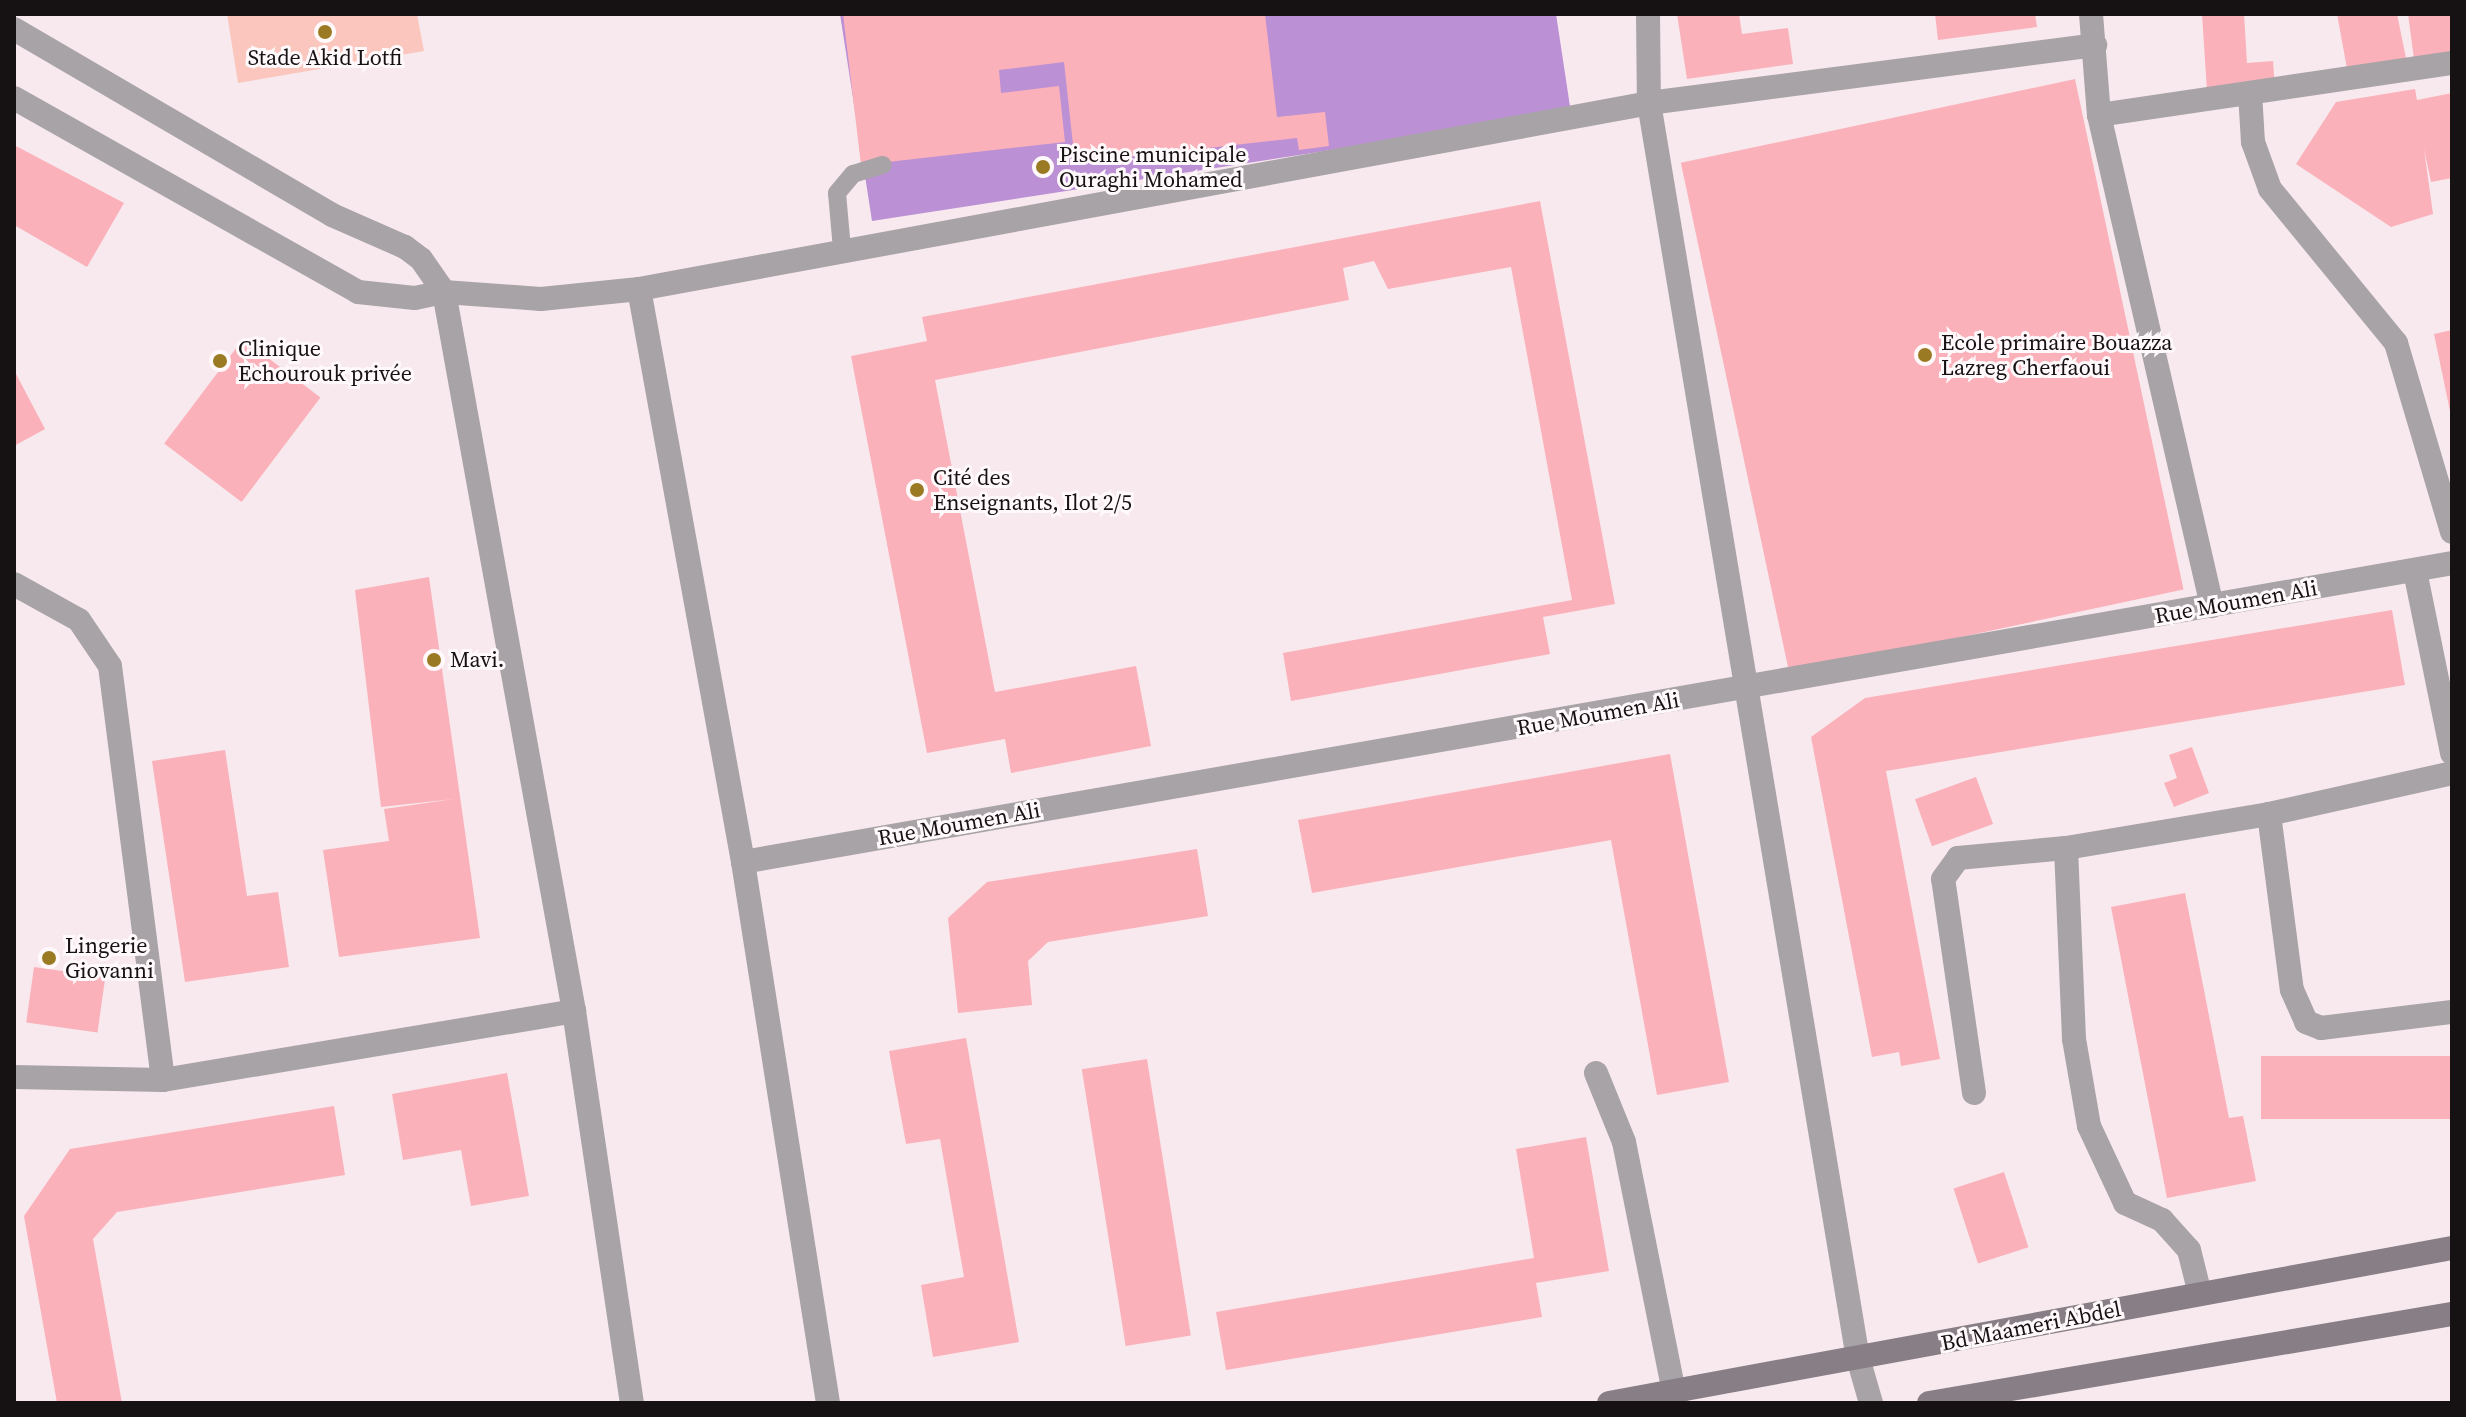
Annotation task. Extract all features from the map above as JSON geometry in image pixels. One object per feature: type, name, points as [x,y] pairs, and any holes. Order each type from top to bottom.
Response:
[{"type":"main road","name":"Bd Maameri Abdel","points":[[1609,1403],[1674,1398],[1858,1358],[2452,1248]]},
{"type":"main road","points":[[1929,1403],[2452,1314]]},
{"type":"street","points":[[1648,14],[1649,103],[1858,1358],[1871,1403]]},
{"type":"street","points":[[2091,14],[2099,115],[2212,606]]},
{"type":"street","points":[[14,29],[332,215],[405,247],[421,259],[444,292],[574,1011],[632,1403]]},
{"type":"street","points":[[14,98],[358,292],[415,298],[444,292],[541,299],[639,289],[842,249],[1649,103],[2095,45]]},
{"type":"street","points":[[2099,115],[2452,63]]},
{"type":"street","points":[[2250,93],[2253,142],[2270,189],[2396,343],[2452,532]]},
{"type":"street","points":[[639,289],[743,862],[828,1403]]},
{"type":"street","name":"Rue Moumen Ali","points":[[743,862],[2452,563]]},
{"type":"street","points":[[2415,571],[2452,753]]},
{"type":"street","points":[[14,584],[79,620],[110,666],[163,1080]]},
{"type":"street","points":[[1974,1093],[1943,879],[1947,867],[1972,854],[2066,848],[2269,814],[2452,773]]},
{"type":"street","points":[[2269,814],[2292,990],[2306,1022],[2321,1028],[2452,1012]]},
{"type":"street","points":[[2066,848],[2074,1039],[2089,1126],[2125,1203],[2162,1220],[2189,1250],[2200,1294]]},
{"type":"street","points":[[14,1077],[163,1080],[574,1011]]},
{"type":"street","points":[[1596,1073],[1624,1142],[1674,1398]]},
{"type":"lane","points":[[842,249],[837,193],[853,174],[883,165]]},
{"type":"shaded area","name":"Stade Akid Lotfi","points":[[227,14],[417,14],[424,51],[238,83]]},
{"type":"shaded area","name":"Piscine municipale Ouraghi Mohamed","points":[[840,14],[1556,14],[1571,113],[872,221]]},
{"type":"building","points":[[843,14],[1265,14],[1277,117],[1325,112],[1329,146],[1299,150],[1297,138],[1075,163],[1064,62],[999,70],[1001,93],[1059,86],[1065,142],[861,165]]},
{"type":"building","points":[[1677,14],[1739,14],[1742,34],[1788,28],[1793,64],[1687,79]]},
{"type":"building","points":[[1935,14],[2035,14],[2037,27],[1938,40]]},
{"type":"building","points":[[2202,14],[2244,14],[2247,63],[2273,61],[2275,87],[2207,91]]},
{"type":"building","points":[[2337,14],[2397,14],[2407,63],[2348,74]]},
{"type":"building","points":[[2408,14],[2452,14],[2452,68],[2416,74]]},
{"type":"building","name":"Ecole primaire Bouazza Lazreg Cherfaoui","points":[[2075,79],[2184,590],[1789,673],[1681,163]]},
{"type":"building","points":[[2415,89],[2417,100],[2452,93],[2452,178],[2431,182],[2424,149],[2433,214],[2391,227],[2296,164],[2336,102]]},
{"type":"building","points":[[14,145],[124,203],[87,267],[14,225]]},
{"type":"building","name":"Cité des Enseignants, Ilot 2/5","points":[[1540,201],[1615,604],[1543,617],[1550,654],[1291,701],[1283,653],[1572,600],[1511,267],[1388,289],[1374,261],[1343,268],[1349,300],[935,380],[995,692],[1136,666],[1151,746],[1011,773],[1005,739],[927,753],[851,356],[927,341],[922,317]]},
{"type":"building","points":[[2452,330],[2452,416],[2451,416],[2434,334]]},
{"type":"building","points":[[243,339],[320,397],[242,502],[164,444]]},
{"type":"building","points":[[14,370],[45,429],[14,446]]},
{"type":"building","points":[[429,577],[480,938],[339,957],[323,850],[389,841],[384,809],[454,799],[381,807],[355,590]]},
{"type":"building","points":[[2392,610],[2405,685],[1886,771],[1940,1059],[1901,1066],[1899,1052],[1872,1057],[1811,737],[1865,698]]},
{"type":"building","points":[[2192,747],[2209,793],[2174,807],[2164,783],[2177,778],[2169,755]]},
{"type":"building","points":[[225,750],[247,896],[278,892],[289,967],[185,982],[152,761]]},
{"type":"building","points":[[1670,754],[1729,1082],[1657,1095],[1611,840],[1312,893],[1298,820]]},
{"type":"building","points":[[1976,777],[1993,824],[1932,846],[1915,799]]},
{"type":"building","points":[[1197,849],[1208,916],[1048,942],[1028,961],[1032,1005],[958,1013],[948,918],[987,882]]},
{"type":"building","points":[[2185,893],[2229,1118],[2243,1116],[2256,1181],[2167,1198],[2111,907]]},
{"type":"building","points":[[34,967],[105,977],[98,1032],[26,1022]]},
{"type":"building","points":[[966,1038],[1019,1342],[933,1357],[921,1285],[964,1277],[940,1139],[906,1144],[889,1051]]},
{"type":"building","points":[[2261,1056],[2452,1056],[2452,1119],[2261,1119]]},
{"type":"building","points":[[1147,1059],[1191,1336],[1126,1346],[1082,1069]]},
{"type":"building","points":[[507,1073],[529,1196],[471,1206],[461,1150],[403,1160],[392,1094]]},
{"type":"building","points":[[334,1106],[345,1175],[117,1212],[93,1239],[122,1403],[57,1403],[24,1216],[70,1149]]},
{"type":"building","points":[[1586,1137],[1609,1271],[1536,1283],[1542,1317],[1226,1370],[1216,1312],[1534,1258],[1516,1149]]},
{"type":"building","points":[[2004,1172],[2028,1247],[1978,1264],[1954,1188]]},
{"type":"place","name":"Stade Akid Lotfi","points":[[325,32]]},
{"type":"place","name":"Piscine municipale Ouraghi Mohamed","points":[[1043,167]]},
{"type":"place","name":"Ecole primaire Bouazza Lazreg Cherfaoui","points":[[1925,355]]},
{"type":"place","name":"Clinique Echourouk privée","points":[[220,361]]},
{"type":"place","name":"Cité des Enseignants, Ilot 2/5","points":[[917,490]]},
{"type":"place","name":"Mavi.","points":[[434,660]]},
{"type":"place","name":"Lingerie Giovanni","points":[[49,958]]}]
